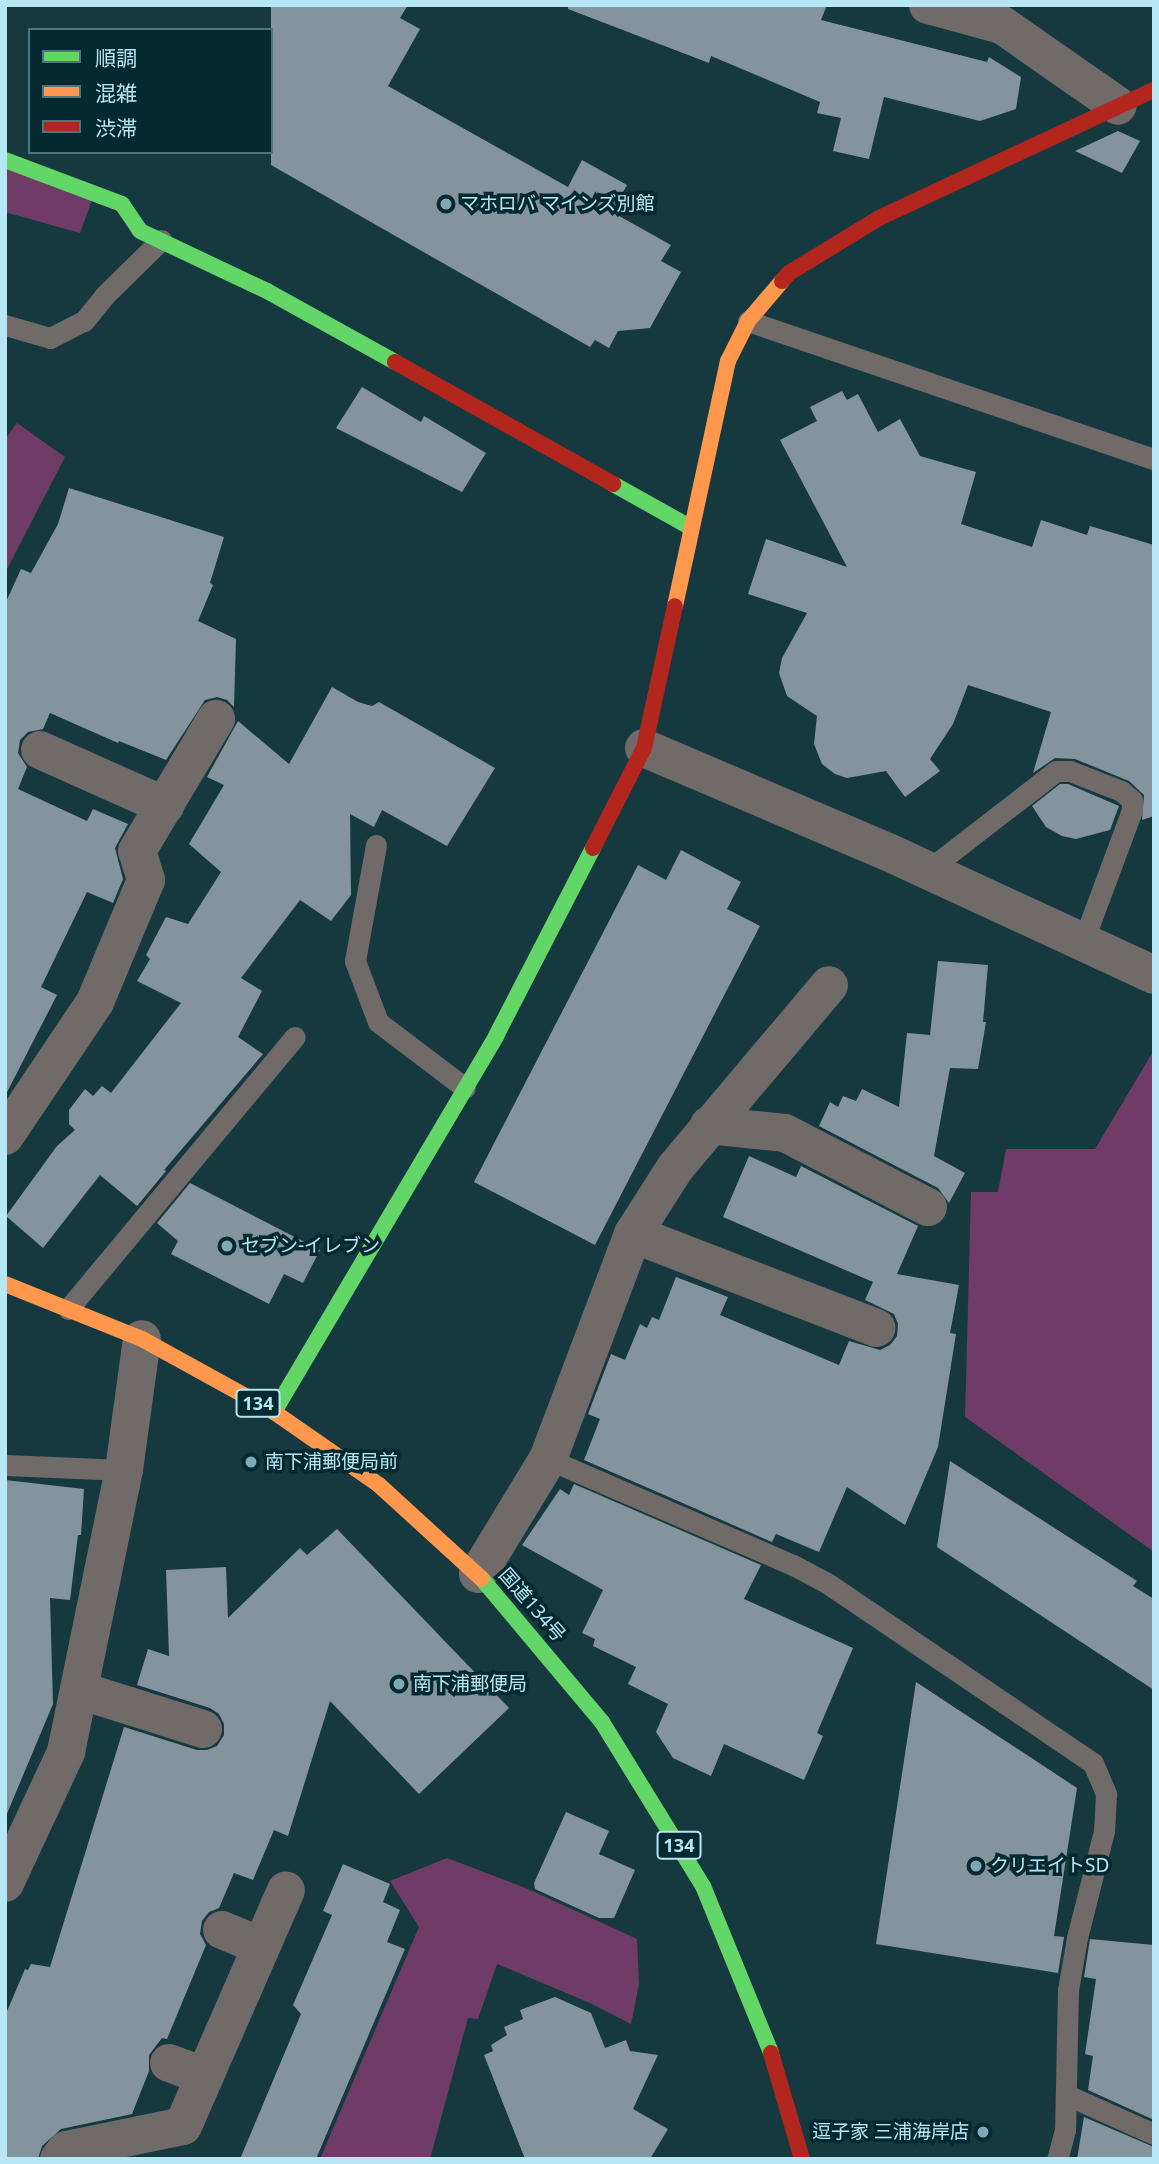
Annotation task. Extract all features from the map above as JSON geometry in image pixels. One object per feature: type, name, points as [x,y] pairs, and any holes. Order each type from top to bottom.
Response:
[{"type":"main road","points":[[274,1412],[502,1024],[644,748],[728,361],[748,321],[789,273],[879,218],[1154,90]]},
{"type":"main road","points":[[5,160],[122,204],[140,231],[267,291],[690,527]]},
{"type":"main road","name":"国道134号","points":[[5,1284],[142,1339],[274,1412],[379,1485],[478,1574],[602,1722],[703,1886],[770,2051],[802,2159]]},
{"type":"street","points":[[928,5],[1002,25],[1118,106]]},
{"type":"street","points":[[5,1136],[95,1002],[146,880],[137,851],[216,719]]},
{"type":"street","points":[[644,748],[928,870],[1154,975]]},
{"type":"street","points":[[40,750],[165,806]]},
{"type":"street","points":[[478,1574],[548,1459],[633,1234],[675,1168],[829,985]]},
{"type":"street","points":[[709,1125],[785,1133],[928,1207]]},
{"type":"street","points":[[633,1234],[877,1328]]},
{"type":"street","points":[[5,1883],[66,1752],[124,1470],[142,1339]]},
{"type":"street","points":[[79,1690],[204,1729]]},
{"type":"street","points":[[59,2159],[66,2150],[183,2126],[286,1890]]},
{"type":"street","points":[[222,1930],[261,1946]]},
{"type":"street","points":[[169,2063],[205,2076]]},
{"type":"lane","points":[[5,326],[51,338],[85,321],[104,296],[161,240]]},
{"type":"lane","points":[[748,321],[1154,459]]},
{"type":"lane","points":[[928,870],[1056,771],[1070,771],[1121,791],[1132,800],[1132,810],[1083,942]]},
{"type":"lane","points":[[376,845],[355,961],[378,1022],[465,1088]]},
{"type":"lane","points":[[68,1309],[295,1037]]},
{"type":"lane","points":[[548,1459],[781,1560],[827,1583],[1093,1763],[1106,1794],[1104,1831],[1077,1938],[1068,1990],[1065,2130],[1057,2159]]},
{"type":"lane","points":[[5,1465],[124,1470]]},
{"type":"lane","points":[[1067,2095],[1154,2134]]},
{"type":"shaded area","points":[[5,165],[92,200],[80,233],[5,212]]},
{"type":"shaded area","points":[[17,423],[65,457],[5,573],[5,439]]},
{"type":"shaded area","points":[[1154,1050],[1154,1552],[965,1417],[971,1192],[998,1192],[1006,1149],[1095,1149]]},
{"type":"shaded area","points":[[447,1858],[528,1889],[637,1939],[639,1984],[631,2024],[590,2003],[497,1964],[478,2019],[468,2018],[430,2159],[320,2159],[419,1927],[390,1881]]},
{"type":"building","points":[[271,5],[408,5],[400,18],[420,29],[388,86],[568,187],[582,160],[627,185],[612,212],[671,245],[661,261],[681,272],[650,328],[618,331],[609,348],[595,340],[590,347],[271,165]]},
{"type":"building","points":[[568,5],[827,5],[821,20],[987,62],[989,57],[1021,77],[1016,109],[980,121],[884,97],[869,159],[833,151],[841,118],[817,113],[820,102],[711,56],[709,63],[568,9]]},
{"type":"building","points":[[1118,131],[1140,141],[1122,173],[1075,151]]},
{"type":"building","points":[[362,387],[421,422],[424,416],[486,453],[462,492],[336,428]]},
{"type":"building","points":[[842,391],[847,400],[858,394],[878,432],[900,419],[920,456],[976,472],[961,524],[1032,547],[1041,520],[1087,535],[1090,526],[1154,545],[1154,816],[1142,820],[1144,795],[1129,781],[1075,759],[1055,758],[1033,773],[1051,712],[968,685],[953,724],[930,759],[940,771],[905,797],[886,771],[847,778],[835,774],[822,764],[814,744],[817,716],[787,696],[779,673],[782,658],[807,613],[748,594],[766,539],[847,567],[780,440],[817,421],[810,407]]},
{"type":"building","points":[[69,488],[224,537],[210,583],[213,585],[198,621],[236,639],[234,707],[227,700],[217,697],[205,700],[166,760],[119,741],[118,743],[50,713],[43,729],[28,732],[20,740],[18,753],[27,767],[18,789],[87,821],[93,809],[128,824],[115,848],[123,879],[113,903],[87,892],[41,987],[57,995],[5,1096],[5,604],[21,569],[31,573],[58,524]]},
{"type":"building","points":[[332,687],[358,702],[372,706],[379,702],[495,768],[447,846],[382,810],[374,827],[350,814],[351,895],[331,921],[300,900],[241,978],[262,991],[238,1037],[263,1054],[164,1170],[166,1171],[137,1206],[100,1175],[43,1248],[6,1216],[57,1146],[75,1130],[69,1124],[69,1110],[85,1089],[93,1096],[102,1086],[111,1093],[181,1003],[137,981],[150,959],[146,955],[166,917],[188,924],[221,872],[189,844],[224,785],[207,777],[238,721],[289,764]]},
{"type":"building","points":[[1060,784],[1068,784],[1119,806],[1110,830],[1076,839],[1062,836],[1046,827],[1032,806]]},
{"type":"building","points":[[681,850],[741,882],[727,909],[760,926],[595,1245],[474,1182],[638,865],[666,880]]},
{"type":"building","points":[[938,961],[988,965],[983,1022],[986,1022],[978,1069],[950,1068],[934,1156],[965,1173],[949,1203],[938,1188],[819,1126],[830,1102],[838,1107],[843,1096],[856,1101],[862,1089],[899,1107],[907,1033],[930,1035]]},
{"type":"building","points":[[749,1156],[796,1177],[801,1166],[918,1226],[897,1274],[959,1285],[950,1333],[956,1334],[938,1447],[905,1525],[847,1487],[819,1552],[776,1534],[772,1542],[584,1460],[600,1419],[588,1414],[611,1354],[625,1360],[640,1324],[647,1328],[652,1317],[659,1320],[676,1277],[728,1297],[720,1315],[839,1365],[849,1341],[880,1350],[890,1345],[897,1336],[898,1324],[894,1314],[865,1300],[873,1282],[723,1217]]},
{"type":"building","points":[[190,1183],[320,1250],[303,1283],[284,1274],[269,1304],[171,1254],[178,1241],[157,1223]]},
{"type":"building","points":[[950,1461],[1137,1581],[1133,1586],[1154,1599],[1154,1690],[937,1547]]},
{"type":"building","points":[[5,1480],[84,1489],[81,1535],[78,1535],[70,1600],[50,1598],[53,1704],[6,1816]]},
{"type":"building","points":[[574,1484],[761,1565],[744,1599],[853,1648],[817,1733],[823,1736],[804,1780],[724,1744],[711,1776],[673,1758],[656,1732],[668,1704],[628,1684],[636,1667],[593,1646],[595,1639],[582,1633],[603,1590],[522,1545],[560,1489],[569,1495]]},
{"type":"building","points":[[337,1529],[509,1708],[419,1794],[330,1701],[288,1836],[274,1830],[253,1880],[234,1873],[219,1908],[209,1912],[202,1921],[200,1934],[206,1945],[167,2039],[162,2038],[149,2055],[149,2071],[132,2114],[61,2129],[42,2146],[38,2159],[5,2159],[5,2016],[25,1969],[28,1970],[31,1964],[50,1967],[124,1727],[197,1750],[217,1746],[224,1735],[224,1724],[219,1714],[210,1708],[137,1685],[148,1649],[169,1656],[166,1570],[226,1567],[228,1618],[300,1548],[307,1555]]},
{"type":"building","name":"クリエイトSD","points":[[916,1682],[1077,1788],[1054,1936],[1064,1937],[1058,1973],[876,1944]]},
{"type":"building","points":[[566,1812],[609,1831],[599,1854],[635,1870],[614,1918],[599,1918],[535,1889],[534,1883]]},
{"type":"building","points":[[343,1864],[390,1884],[383,1902],[400,1910],[387,1942],[405,1949],[316,2159],[240,2159],[301,2014],[293,2005],[332,1915],[323,1911]]},
{"type":"building","points":[[1090,1939],[1154,1945],[1154,2120],[1088,2090],[1093,2056],[1085,2054],[1096,1979],[1084,1977]]},
{"type":"building","points":[[555,1997],[591,2013],[605,2048],[626,2040],[630,2051],[658,2055],[633,2109],[668,2129],[650,2159],[525,2159],[484,2055],[493,2051],[491,2045],[507,2035],[504,2027],[523,2019],[520,2010]]},
{"type":"building","points":[[1084,2117],[1154,2147],[1154,2159],[1077,2159]]},
{"type":"traffic: fast","points":[[5,160],[122,204],[140,231],[267,291],[395,362]]},
{"type":"traffic: fast","points":[[613,484],[690,527]]},
{"type":"traffic: fast","points":[[274,1412],[496,1036],[593,848]]},
{"type":"traffic: fast","points":[[482,1579],[602,1722],[703,1886],[771,2053]]},
{"type":"traffic: slow","points":[[675,606],[728,361],[748,321],[782,281]]},
{"type":"traffic: slow","points":[[5,1284],[142,1339],[274,1412],[379,1485],[482,1579]]},
{"type":"traffic: jam","points":[[782,281],[789,273],[879,218],[1154,90]]},
{"type":"traffic: jam","points":[[395,362],[613,484]]},
{"type":"traffic: jam","points":[[593,848],[644,748],[675,606]]},
{"type":"traffic: jam","points":[[771,2053],[802,2159]]},
{"type":"place","name":"マホロバ マインズ別館","points":[[446,204]]},
{"type":"place","name":"セブン-イレブン","points":[[227,1246]]},
{"type":"place","name":"南下浦郵便局前","points":[[251,1462]]},
{"type":"place","name":"南下浦郵便局","points":[[399,1684]]},
{"type":"place","name":"クリエイトSD","points":[[976,1866]]},
{"type":"place","name":"逗子家 三浦海岸店","points":[[983,2132]]}]
